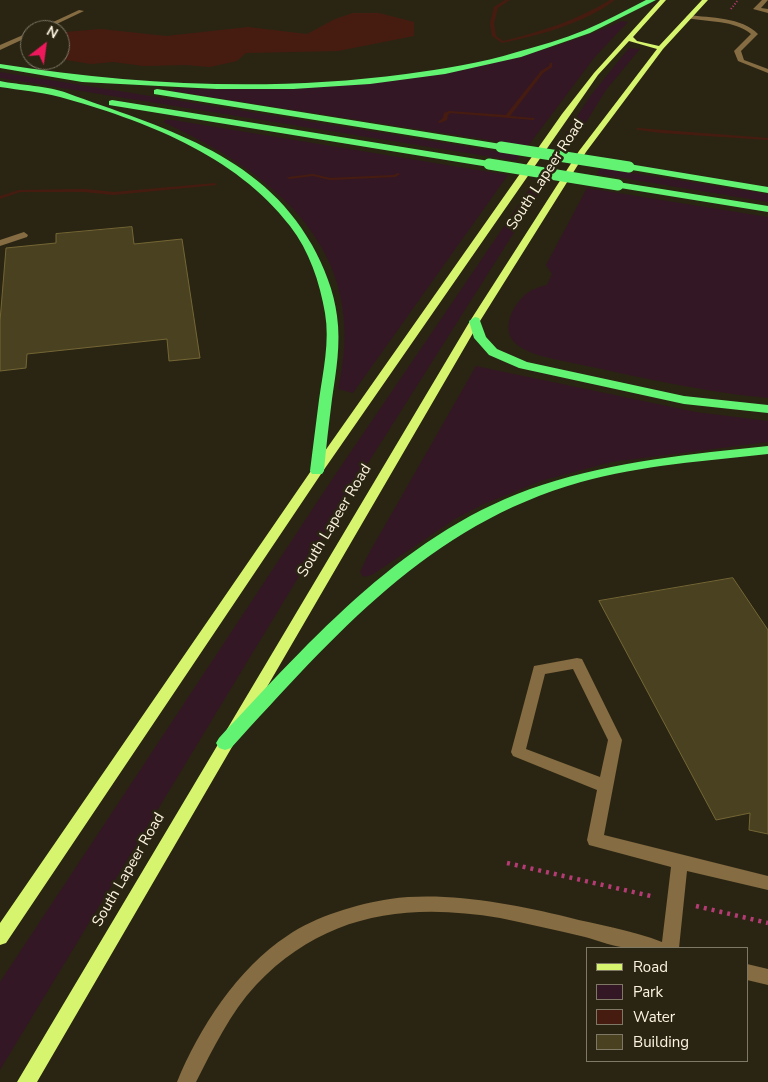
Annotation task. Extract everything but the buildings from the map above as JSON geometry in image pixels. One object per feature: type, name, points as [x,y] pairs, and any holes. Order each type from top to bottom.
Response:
[{"type":"highway","points":[[72,77],[142,84],[228,86],[312,84],[410,75],[495,60],[548,46],[606,24],[652,0]]},
{"type":"highway","points":[[0,66],[768,190]]},
{"type":"highway","points":[[0,84],[768,209]]},
{"type":"highway","points":[[56,94],[144,121],[172,132],[214,154],[251,180],[284,211],[297,228],[310,249],[320,272],[332,314],[332,359],[317,471]]},
{"type":"highway","points":[[475,321],[477,330],[489,348],[505,358],[523,365],[684,400],[768,409]]},
{"type":"highway","points":[[225,743],[310,653],[355,609],[424,552],[475,519],[531,494],[592,475],[665,462],[768,450]]},
{"type":"main road","name":"South Lapeer Road","points":[[0,937],[317,471],[570,109],[628,37],[663,0]]},
{"type":"main road","name":"South Lapeer Road","points":[[26,1082],[475,321],[583,151],[661,48],[705,0]]},
{"type":"main road","points":[[628,37],[635,42],[661,48]]},
{"type":"street","points":[[762,0],[756,9],[768,11]]},
{"type":"street","points":[[61,20],[81,11]]},
{"type":"street","points":[[689,17],[734,24],[752,29],[755,34],[737,51],[741,61],[768,71]]},
{"type":"street","points":[[0,48],[20,39]]},
{"type":"street","points":[[0,243],[24,235]]},
{"type":"street","points":[[605,786],[518,752],[540,670],[577,663],[615,740],[595,840],[768,883]]},
{"type":"street","points":[[670,947],[680,862]]},
{"type":"street","points":[[186,1082],[213,1032],[249,980],[292,941],[318,927],[347,915],[380,907],[446,904],[520,915],[654,947]]},
{"type":"street","points":[[748,972],[768,977]]},
{"type":"path","points":[[507,862],[768,923]]},
{"type":"green space","points":[[622,21],[628,22],[594,58],[528,146],[172,91],[175,88],[253,88],[332,84],[384,80],[445,72],[535,52],[593,33]]},
{"type":"green space","points":[[629,48],[640,49],[606,90],[575,140],[562,139],[591,95]]},
{"type":"green space","points":[[0,72],[520,155],[516,161],[0,78]]},
{"type":"green space","points":[[167,119],[508,175],[353,393],[338,389],[345,340],[340,296],[327,258],[305,223],[277,193],[243,166],[163,122]]},
{"type":"green space","points":[[600,168],[768,194],[768,202],[597,174]]},
{"type":"green space","points":[[530,188],[541,190],[358,479],[0,1070],[0,982],[335,475]]},
{"type":"green space","points":[[587,188],[768,217],[768,398],[685,386],[549,358],[526,350],[514,342],[509,330],[510,317],[513,310],[528,292],[547,285],[552,274],[546,265]]},
{"type":"green space","points":[[476,366],[696,412],[768,421],[768,442],[612,462],[544,480],[484,504],[455,519],[372,575],[363,577],[360,572],[368,555]]},
{"type":"water","points":[[353,13],[379,13],[414,22],[414,36],[338,51],[246,53],[237,61],[210,67],[186,65],[144,66],[113,62],[91,64],[70,61],[70,32],[101,29],[166,36],[248,27],[307,34],[335,19]]},
{"type":"water","points":[[215,183],[217,185],[113,195],[84,192],[20,192],[0,199],[0,196],[19,190],[86,189],[114,192]]},
{"type":"waterway","points":[[508,0],[496,7],[492,23],[494,36],[502,42],[531,35],[573,21],[613,0]]},
{"type":"waterway","points":[[507,117],[542,72],[551,64]]},
{"type":"waterway","points":[[440,122],[445,119],[446,114],[449,112],[507,117]]},
{"type":"waterway","points":[[507,117],[532,119]]},
{"type":"waterway","points":[[639,129],[768,139]]},
{"type":"waterway","points":[[289,178],[313,175],[330,179],[395,176],[398,174]]}]
